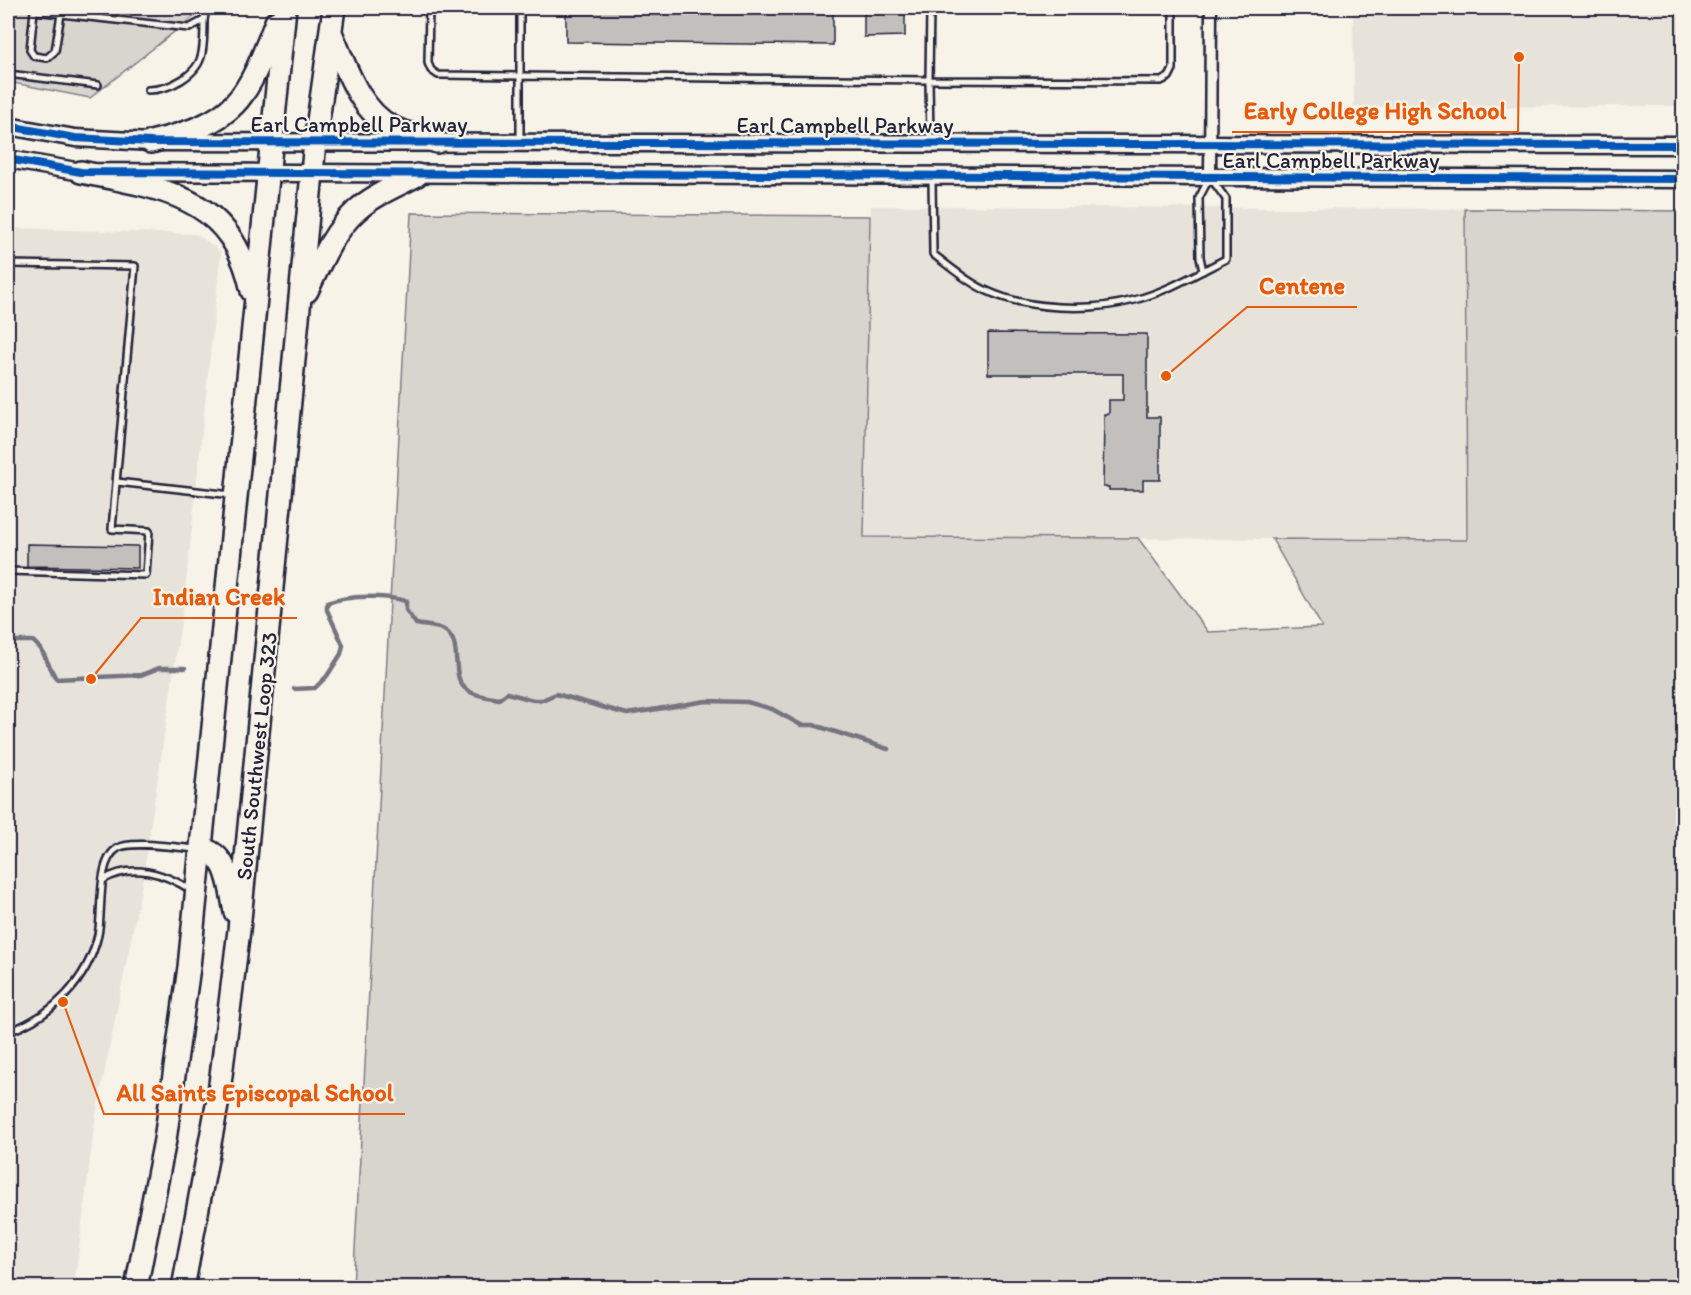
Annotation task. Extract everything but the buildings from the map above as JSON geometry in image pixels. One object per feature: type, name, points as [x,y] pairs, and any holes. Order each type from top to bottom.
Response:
[{"type":"highway","name":"South Southwest Loop 323","points":[[136,1287],[172,1097],[196,894],[256,310],[266,174],[283,8]]},
{"type":"highway","points":[[151,142],[203,128],[231,108],[256,75],[283,8]]},
{"type":"highway","name":"South Southwest Loop 323","points":[[183,1287],[218,1100],[239,930],[315,142],[332,35],[334,8]]},
{"type":"highway","points":[[332,35],[355,88],[370,108],[391,127],[437,142]]},
{"type":"highway","points":[[81,172],[170,192],[191,200],[209,213],[225,229],[240,253],[256,310]]},
{"type":"highway","points":[[301,302],[339,231],[355,211],[369,200],[417,176]]},
{"type":"highway","points":[[201,849],[214,853],[222,863],[239,930]]},
{"type":"main road","name":"Earl Campbell Parkway","points":[[8,126],[75,138],[151,142],[1683,145]]},
{"type":"main road","name":"Earl Campbell Parkway","points":[[8,159],[81,172],[417,176],[1683,179]]},
{"type":"street","points":[[1210,177],[1211,8]]},
{"type":"lane","points":[[148,90],[162,90],[180,81],[199,63],[206,8]]},
{"type":"lane","points":[[429,8],[428,63],[431,70],[438,75],[1161,81],[1169,77],[1173,69],[1173,8]]},
{"type":"lane","points":[[520,8],[520,142]]},
{"type":"lane","points":[[930,8],[930,143]]},
{"type":"lane","points":[[61,14],[55,51],[47,58],[34,56],[30,50],[34,9],[189,28],[204,20]]},
{"type":"lane","points":[[8,74],[98,85]]},
{"type":"lane","points":[[932,176],[933,254],[970,282],[988,291],[1028,303],[1050,305],[1101,305],[1134,300],[1170,287],[1226,260],[1226,200],[1210,177],[1199,198],[1200,257],[1203,271]]},
{"type":"lane","points":[[8,264],[135,266],[112,529],[149,531],[146,575],[8,571]]},
{"type":"lane","points":[[117,482],[236,496]]},
{"type":"lane","points":[[8,1032],[35,1020],[48,1011],[73,987],[83,973],[98,934],[103,880],[108,858],[112,852],[124,845],[201,849]]},
{"type":"lane","points":[[103,880],[125,871],[152,873],[175,880],[196,894]]},
{"type":"shaded area","points":[[8,8],[199,8],[197,14],[90,98],[8,82]]},
{"type":"shaded area","points":[[1353,8],[1683,8],[1683,106],[1354,107]]},
{"type":"shaded area","points":[[871,206],[1465,209],[1467,540],[864,537]]},
{"type":"shaded area","points":[[1465,209],[1683,211],[1683,1287],[353,1287],[411,213],[870,216],[864,537],[1138,538],[1208,632],[1322,627],[1272,539],[1467,540]]},
{"type":"shaded area","points":[[8,228],[197,234],[221,252],[184,602],[142,884],[95,1120],[74,1287],[8,1288]]},
{"type":"waterway","points":[[294,689],[315,688],[327,676],[341,654],[343,645],[327,610],[327,603],[356,597],[387,598],[406,601],[406,610],[416,624],[441,629],[450,635],[454,642],[461,684],[470,692],[478,695],[499,699],[507,693],[542,700],[556,694],[627,714],[706,701],[747,702],[772,709],[801,725],[814,725],[888,749]]},
{"type":"waterway","points":[[8,641],[33,641],[41,649],[56,679],[141,675],[159,668],[185,668]]},
{"type":"cycle path","points":[[8,126],[75,138],[151,142],[1684,145]]},
{"type":"cycle path","points":[[8,159],[81,172],[1684,179]]},
{"type":"place","name":"Early College High School","points":[[1519,57]]},
{"type":"place","name":"Centene","points":[[1166,376]]},
{"type":"place","name":"Indian Creek","points":[[91,679]]},
{"type":"place","name":"All Saints Episcopal School","points":[[63,1002]]}]
